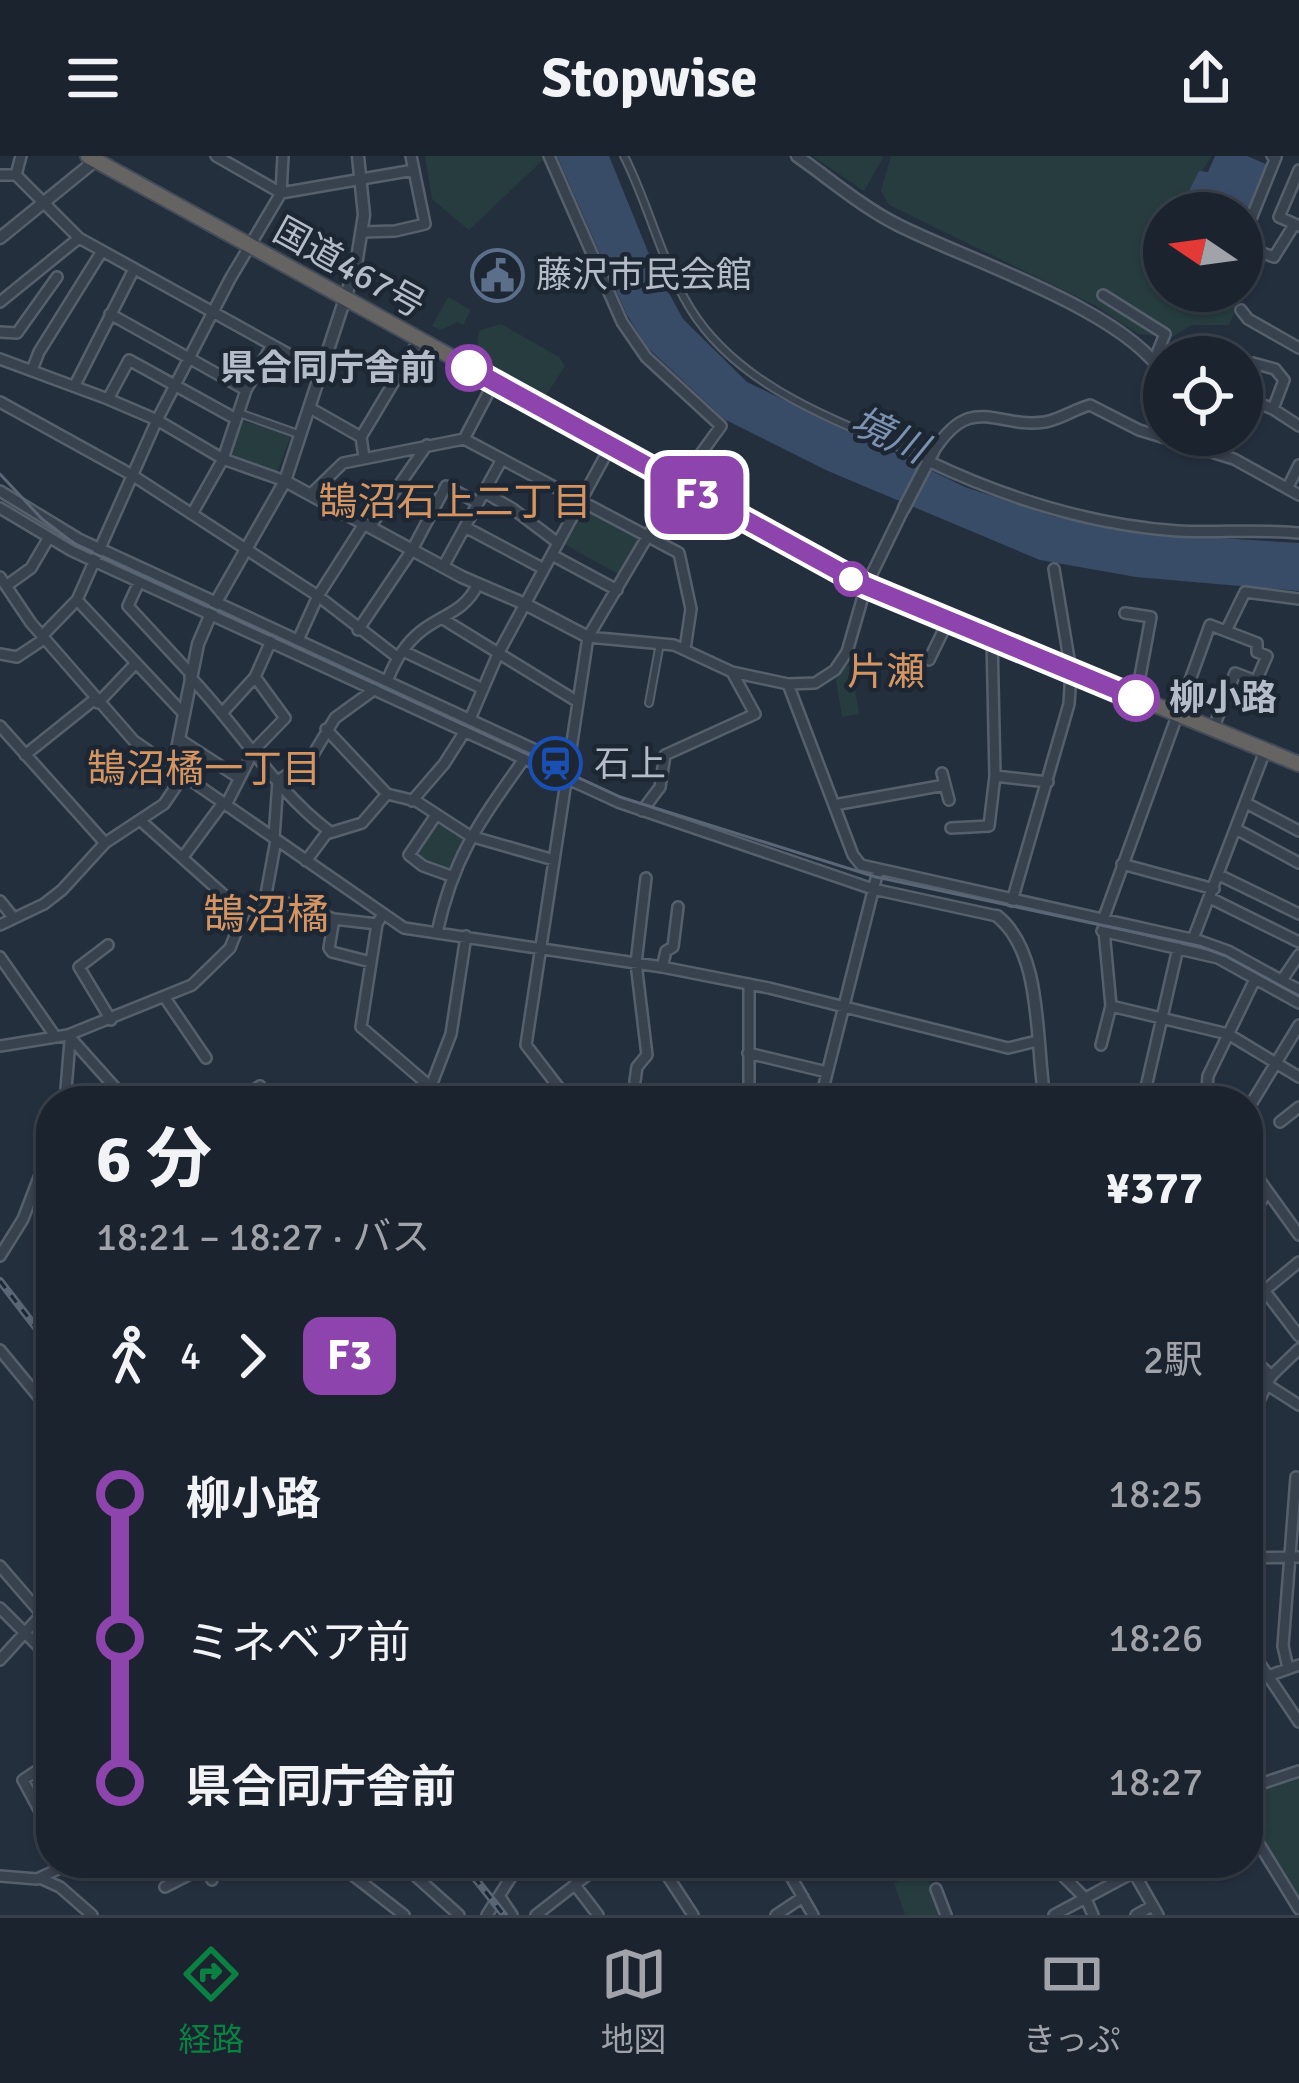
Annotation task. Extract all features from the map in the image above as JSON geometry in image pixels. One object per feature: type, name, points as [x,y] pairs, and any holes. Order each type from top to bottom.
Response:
[{"type":"highway","name":"国道467号","points":[[92,158],[866,586],[1299,764]]},
{"type":"street","points":[[16,175],[21,156]]},
{"type":"street","points":[[216,156],[281,193],[414,170]]},
{"type":"street","points":[[0,655],[17,657],[77,600],[174,386],[281,193],[283,156]]},
{"type":"street","points":[[0,925],[44,904],[104,843],[164,803],[178,772],[178,739],[197,644],[285,481],[345,299],[363,232],[358,156]]},
{"type":"street","points":[[363,232],[425,224],[411,156]]},
{"type":"street","points":[[549,156],[622,322],[646,357],[721,426],[678,484],[588,637],[526,1045],[558,1086]]},
{"type":"street","points":[[624,156],[689,307],[724,353],[763,381],[1012,495],[1116,522],[1180,531],[1299,533]]},
{"type":"street","points":[[797,156],[896,224],[1079,308],[1143,353]]},
{"type":"street","points":[[1262,192],[1276,157],[1272,156]]},
{"type":"street","points":[[0,238],[92,158]]},
{"type":"street","points":[[1263,252],[1274,257],[1296,226],[1279,217],[1299,170]]},
{"type":"street","points":[[0,175],[16,175],[79,238],[321,372]]},
{"type":"street","points":[[0,302],[79,238]]},
{"type":"street","points":[[32,370],[103,251]]},
{"type":"street","points":[[74,385],[134,269]]},
{"type":"street","points":[[0,332],[17,334],[57,277]]},
{"type":"street","points":[[1103,295],[1164,336]]},
{"type":"street","points":[[1243,312],[1299,348]]},
{"type":"street","points":[[110,314],[246,390]]},
{"type":"street","points":[[364,457],[361,437],[419,340]]},
{"type":"street","points":[[191,514],[223,459],[246,390],[272,345]]},
{"type":"street","points":[[0,359],[157,420],[223,459],[312,493],[443,567],[588,637],[660,643],[685,649],[732,673],[788,684],[826,678],[842,662],[866,586],[929,459],[947,434],[969,418],[989,415],[1045,422],[1090,405],[1143,431]]},
{"type":"street","points":[[108,399],[129,360],[237,416],[302,435]]},
{"type":"street","points":[[1263,366],[1275,369],[1284,380],[1273,409]]},
{"type":"street","points":[[464,439],[494,382]]},
{"type":"street","points":[[0,400],[132,475],[318,596],[358,630],[400,654],[483,689]]},
{"type":"street","points":[[1263,404],[1299,426]]},
{"type":"street","points":[[310,408],[361,437]]},
{"type":"street","points":[[312,493],[337,467],[364,457],[464,439],[679,553],[692,608],[685,649]]},
{"type":"street","points":[[298,640],[318,596],[427,446]]},
{"type":"street","points":[[470,719],[498,654],[610,447]]},
{"type":"street","points":[[1228,456],[1299,495]]},
{"type":"street","points":[[443,567],[502,459]]},
{"type":"street","points":[[1288,487],[1299,465]]},
{"type":"street","points":[[358,630],[412,550],[446,486],[514,508],[559,543]]},
{"type":"street","points":[[0,491],[272,641],[642,811],[873,889],[997,916],[1024,949],[1043,1086]]},
{"type":"street","points":[[0,508],[94,562],[298,640],[568,765]]},
{"type":"street","points":[[465,527],[544,569]]},
{"type":"street","points":[[48,539],[31,568],[3,582],[96,701],[134,741],[306,861],[380,919],[410,930],[749,984],[1008,1048],[1037,1041]]},
{"type":"street","points":[[552,555],[616,590]]},
{"type":"street","points":[[1012,901],[1065,729],[1072,671],[1054,569]]},
{"type":"street","points":[[139,582],[128,606],[311,818],[329,831]]},
{"type":"street","points":[[388,680],[400,654],[420,632],[460,611],[478,584]]},
{"type":"street","points":[[1226,631],[1245,592],[1299,599]]},
{"type":"street","points":[[77,600],[183,713]]},
{"type":"street","points":[[1125,613],[1151,617],[1136,698]]},
{"type":"street","points":[[443,619],[578,702]]},
{"type":"street","points":[[929,660],[947,621]]},
{"type":"street","points":[[1101,1045],[1111,1006],[1103,926],[1210,625],[1257,643],[1257,652],[1267,656],[1256,681],[1235,673],[1213,729]]},
{"type":"street","points":[[951,828],[989,826],[995,776],[992,638]]},
{"type":"street","points":[[223,712],[255,677],[272,641]]},
{"type":"street","points":[[649,703],[660,643]]},
{"type":"street","points":[[25,755],[136,664]]},
{"type":"street","points":[[642,811],[661,784],[665,755],[755,714],[732,673]]},
{"type":"street","points":[[184,857],[225,804],[254,750],[285,718],[255,677]]},
{"type":"street","points":[[788,684],[857,861],[878,871],[1012,901],[1218,958],[1299,990]]},
{"type":"street","points":[[278,781],[311,758],[326,729],[344,710],[375,689]]},
{"type":"street","points":[[0,726],[104,843]]},
{"type":"street","points":[[326,729],[387,794],[412,801],[470,836],[554,860]]},
{"type":"street","points":[[412,801],[465,730]]},
{"type":"street","points":[[178,739],[239,778]]},
{"type":"street","points":[[1193,939],[1265,751]]},
{"type":"street","points":[[437,933],[451,876],[470,836],[524,759]]},
{"type":"street","points":[[995,776],[1048,782]]},
{"type":"street","points":[[834,805],[943,779],[950,800]]},
{"type":"street","points":[[265,900],[278,781]]},
{"type":"street","points":[[306,861],[329,831],[362,823],[387,794]]},
{"type":"street","points":[[1246,803],[1299,831]]},
{"type":"street","points":[[436,814],[409,855],[451,876]]},
{"type":"street","points":[[141,821],[244,913]]},
{"type":"street","points":[[1236,829],[1299,863]]},
{"type":"street","points":[[1122,864],[1212,893],[1299,942]]},
{"type":"street","points":[[824,1086],[878,871]]},
{"type":"street","points":[[1219,875],[1299,914]]},
{"type":"street","points":[[635,1081],[637,1067],[646,1055],[635,963],[646,878]]},
{"type":"street","points":[[0,1046],[69,1038],[192,985],[230,948],[244,913],[265,900],[334,919],[380,919]]},
{"type":"street","points":[[0,901],[13,917]]},
{"type":"street","points":[[662,967],[666,951],[673,947],[678,907]]},
{"type":"street","points":[[334,919],[332,952],[371,962]]},
{"type":"street","points":[[380,919],[361,1027],[428,1086]]},
{"type":"street","points":[[1103,926],[1221,947],[1299,1003]]},
{"type":"street","points":[[440,1086],[466,936]]},
{"type":"street","points":[[108,945],[79,967],[111,1020]]},
{"type":"street","points":[[1146,1086],[1178,948]]},
{"type":"street","points":[[1282,980],[1299,955]]},
{"type":"street","points":[[0,957],[55,1036]]},
{"type":"street","points":[[1207,1086],[1258,973]]},
{"type":"street","points":[[748,1086],[749,984]]},
{"type":"street","points":[[165,998],[206,1058]]},
{"type":"street","points":[[1111,1006],[1228,1034],[1299,1077]]},
{"type":"street","points":[[1262,1086],[1299,1025]]},
{"type":"street","points":[[66,1086],[69,1038]]},
{"type":"street","points":[[69,1038],[113,1086]]},
{"type":"street","points":[[748,1052],[827,1072]]},
{"type":"street","points":[[1280,1122],[1299,1107]]},
{"type":"street","points":[[0,1256],[17,1233],[36,1180]]},
{"type":"street","points":[[1263,1186],[1299,1235]]},
{"type":"street","points":[[1263,1200],[1268,1193]]},
{"type":"street","points":[[1299,1262],[1264,1290],[1299,1336]]},
{"type":"street","points":[[1263,1392],[1299,1349]]},
{"type":"street","points":[[0,1350],[36,1394]]},
{"type":"street","points":[[1263,1373],[1299,1405]]},
{"type":"street","points":[[1263,1676],[1294,1666],[1283,1646],[1295,1558],[1296,1477]]},
{"type":"street","points":[[1263,1558],[1295,1558]]},
{"type":"street","points":[[0,1566],[36,1610]]},
{"type":"street","points":[[0,1607],[36,1643]]},
{"type":"street","points":[[0,1660],[36,1619]]},
{"type":"street","points":[[1263,1664],[1299,1722]]},
{"type":"street","points":[[36,1771],[23,1780],[36,1804]]},
{"type":"street","points":[[1263,1783],[1299,1771]]},
{"type":"street","points":[[1263,1850],[1299,1909]]},
{"type":"street","points":[[0,1876],[40,1878],[60,1886],[92,1915]]},
{"type":"street","points":[[165,1887],[181,1878]]},
{"type":"street","points":[[356,1878],[404,1915]]},
{"type":"street","points":[[418,1878],[459,1915]]},
{"type":"street","points":[[487,1915],[510,1878]]},
{"type":"street","points":[[536,1915],[583,1878]]},
{"type":"street","points":[[669,1878],[693,1915]]},
{"type":"street","points":[[792,1878],[813,1915]]},
{"type":"street","points":[[1066,1878],[1086,1898],[1093,1915]]},
{"type":"street","points":[[1054,1915],[1124,1878]]},
{"type":"street","points":[[1136,1915],[1155,1911],[1137,1878]]},
{"type":"street","points":[[574,1885],[598,1915]]},
{"type":"street","points":[[936,1889],[946,1915]]},
{"type":"street","points":[[500,1897],[512,1915]]},
{"type":"street","points":[[776,1915],[803,1897]]},
{"type":"green space","points":[[425,156],[544,159],[469,230],[432,199]]},
{"type":"green space","points":[[812,156],[884,156],[864,191]]},
{"type":"green space","points":[[891,156],[1212,156],[1188,192],[1143,192],[1143,312],[1235,312],[1229,325],[1192,325],[1174,336],[1138,334],[1096,306],[889,205],[881,191]]},
{"type":"green space","points":[[448,297],[471,310],[463,325],[457,322],[441,330],[432,326]]},
{"type":"green space","points":[[501,324],[559,357],[565,366],[545,397],[508,381],[487,364],[478,343],[480,330]]},
{"type":"green space","points":[[243,421],[291,436],[277,472],[229,457]]},
{"type":"green space","points":[[584,508],[641,539],[618,574],[564,544]]},
{"type":"green space","points":[[844,665],[851,666],[859,714],[842,717],[836,679]]},
{"type":"green space","points":[[436,821],[465,839],[450,870],[415,855]]},
{"type":"green space","points":[[1299,1775],[1299,1902],[1263,1842],[1263,1787]]},
{"type":"green space","points":[[928,1878],[941,1915],[905,1915],[894,1883]]},
{"type":"water","points":[[557,156],[609,156],[653,264],[683,319],[747,382],[965,487],[1052,516],[1138,533],[1299,543],[1299,591],[1136,577],[1040,560],[828,471],[724,419],[648,348],[627,315]]},
{"type":"water","points":[[1215,156],[1247,156],[1268,165],[1256,192],[1188,192],[1199,171],[1208,172]]},
{"type":"tram line","points":[[0,474],[42,519],[76,545],[620,797],[876,877],[1199,946],[1299,996]]},
{"type":"railway","points":[[0,1281],[36,1328]]},
{"type":"railway","points":[[475,1878],[504,1915]]},
{"type":"bus line","name":"F3","points":[[469,368],[866,586],[1136,698]]},
{"type":"place","name":"藤沢市民会館","points":[[497,275]]},
{"type":"place","name":"県合同庁舎前","points":[[469,368]]},
{"type":"place","name":"柳小路","points":[[1136,698]]},
{"type":"place","name":"石上","points":[[555,764]]},
{"type":"district","name":"鵠沼石上二丁目","points":[[455,502]]},
{"type":"district","name":"片瀬","points":[[886,672]]},
{"type":"district","name":"鵠沼橘一丁目","points":[[204,769]]},
{"type":"district","name":"鵠沼橘","points":[[266,915]]},
{"type":"water label","name":"境川","points":[[889,435]]}]
